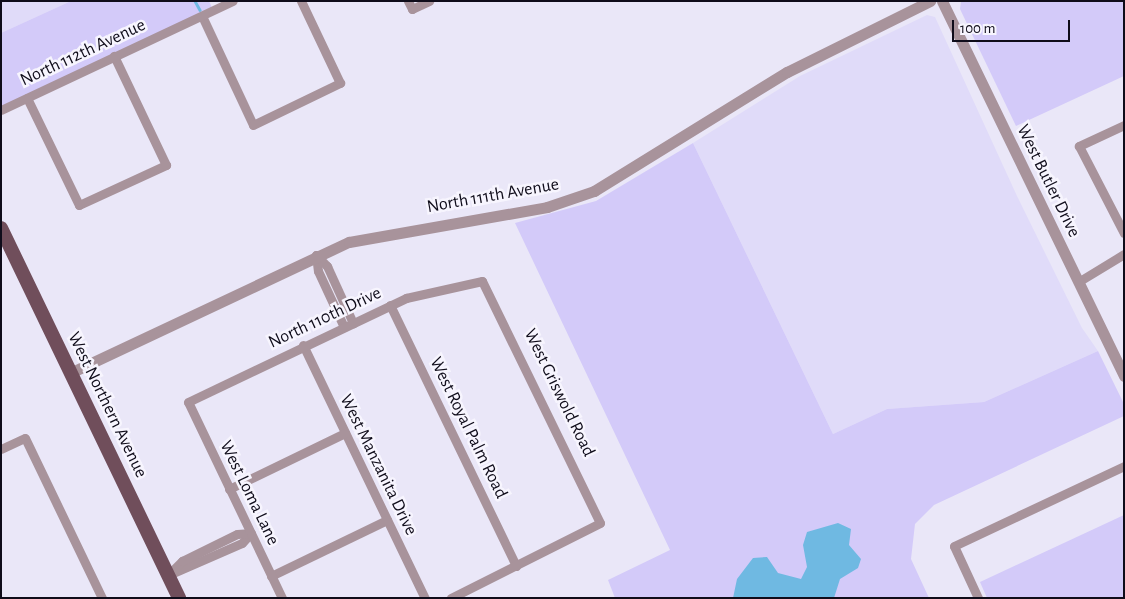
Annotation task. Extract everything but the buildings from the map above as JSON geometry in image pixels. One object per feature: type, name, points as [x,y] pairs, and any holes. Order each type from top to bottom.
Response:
[{"type":"main road","name":"West Northern Avenue","points":[[1,228],[179,598]]},
{"type":"street","name":"North 112th Avenue","points":[[1,110],[233,1]]},
{"type":"street","points":[[202,16],[253,125],[340,83],[301,1]]},
{"type":"street","points":[[410,5],[429,1]]},
{"type":"street","name":"North 111th Avenue","points":[[70,373],[316,255],[372,235],[547,207],[586,194],[617,180],[788,72],[930,1]]},
{"type":"street","name":"West Butler Drive","points":[[942,1],[1124,376]]},
{"type":"street","points":[[27,98],[79,205],[166,164],[114,56]]},
{"type":"street","points":[[1124,125],[1079,146],[1124,233]]},
{"type":"street","points":[[1078,282],[1124,254]]},
{"type":"street","points":[[316,255],[318,271],[349,325]]},
{"type":"street","name":"North 110th Drive","points":[[188,402],[390,305],[482,281]]},
{"type":"street","name":"West Griswold Road","points":[[482,281],[600,523],[516,566]]},
{"type":"street","name":"West Royal Palm Road","points":[[390,305],[516,566]]},
{"type":"street","name":"West Manzanita Drive","points":[[303,346],[424,598]]},
{"type":"street","name":"West Loma Lane","points":[[188,402],[282,598]]},
{"type":"street","points":[[230,489],[345,433]]},
{"type":"street","points":[[1,448],[24,438],[102,598]]},
{"type":"street","points":[[978,598],[954,546],[1124,466]]},
{"type":"street","points":[[271,576],[387,520]]},
{"type":"street","points":[[168,575],[242,543],[251,533]]},
{"type":"street","points":[[451,598],[516,566]]},
{"type":"shaded area","points":[[1,1],[71,1],[1,33]]},
{"type":"shaded area","points":[[71,1],[209,1],[212,8],[1,107],[1,33]]},
{"type":"shaded area","points":[[961,1],[1124,1],[1124,76],[1016,126],[960,9]]},
{"type":"shaded area","points":[[927,15],[935,17],[1017,196],[1082,328],[1098,351],[984,402],[887,409],[833,434],[693,143],[800,76]]},
{"type":"shaded area","points":[[693,143],[833,434],[887,409],[984,402],[1098,351],[1124,404],[1124,416],[934,505],[915,524],[911,559],[929,598],[615,598],[608,580],[670,550],[515,223],[596,201]]},
{"type":"shaded area","points":[[1124,515],[1124,598],[987,598],[980,582]]},
{"type":"water","points":[[838,523],[851,529],[849,545],[861,559],[858,568],[840,579],[834,598],[733,598],[737,579],[753,558],[767,557],[778,573],[801,579],[807,567],[803,545],[807,532]]},
{"type":"waterway","points":[[195,1],[200,10]]}]
